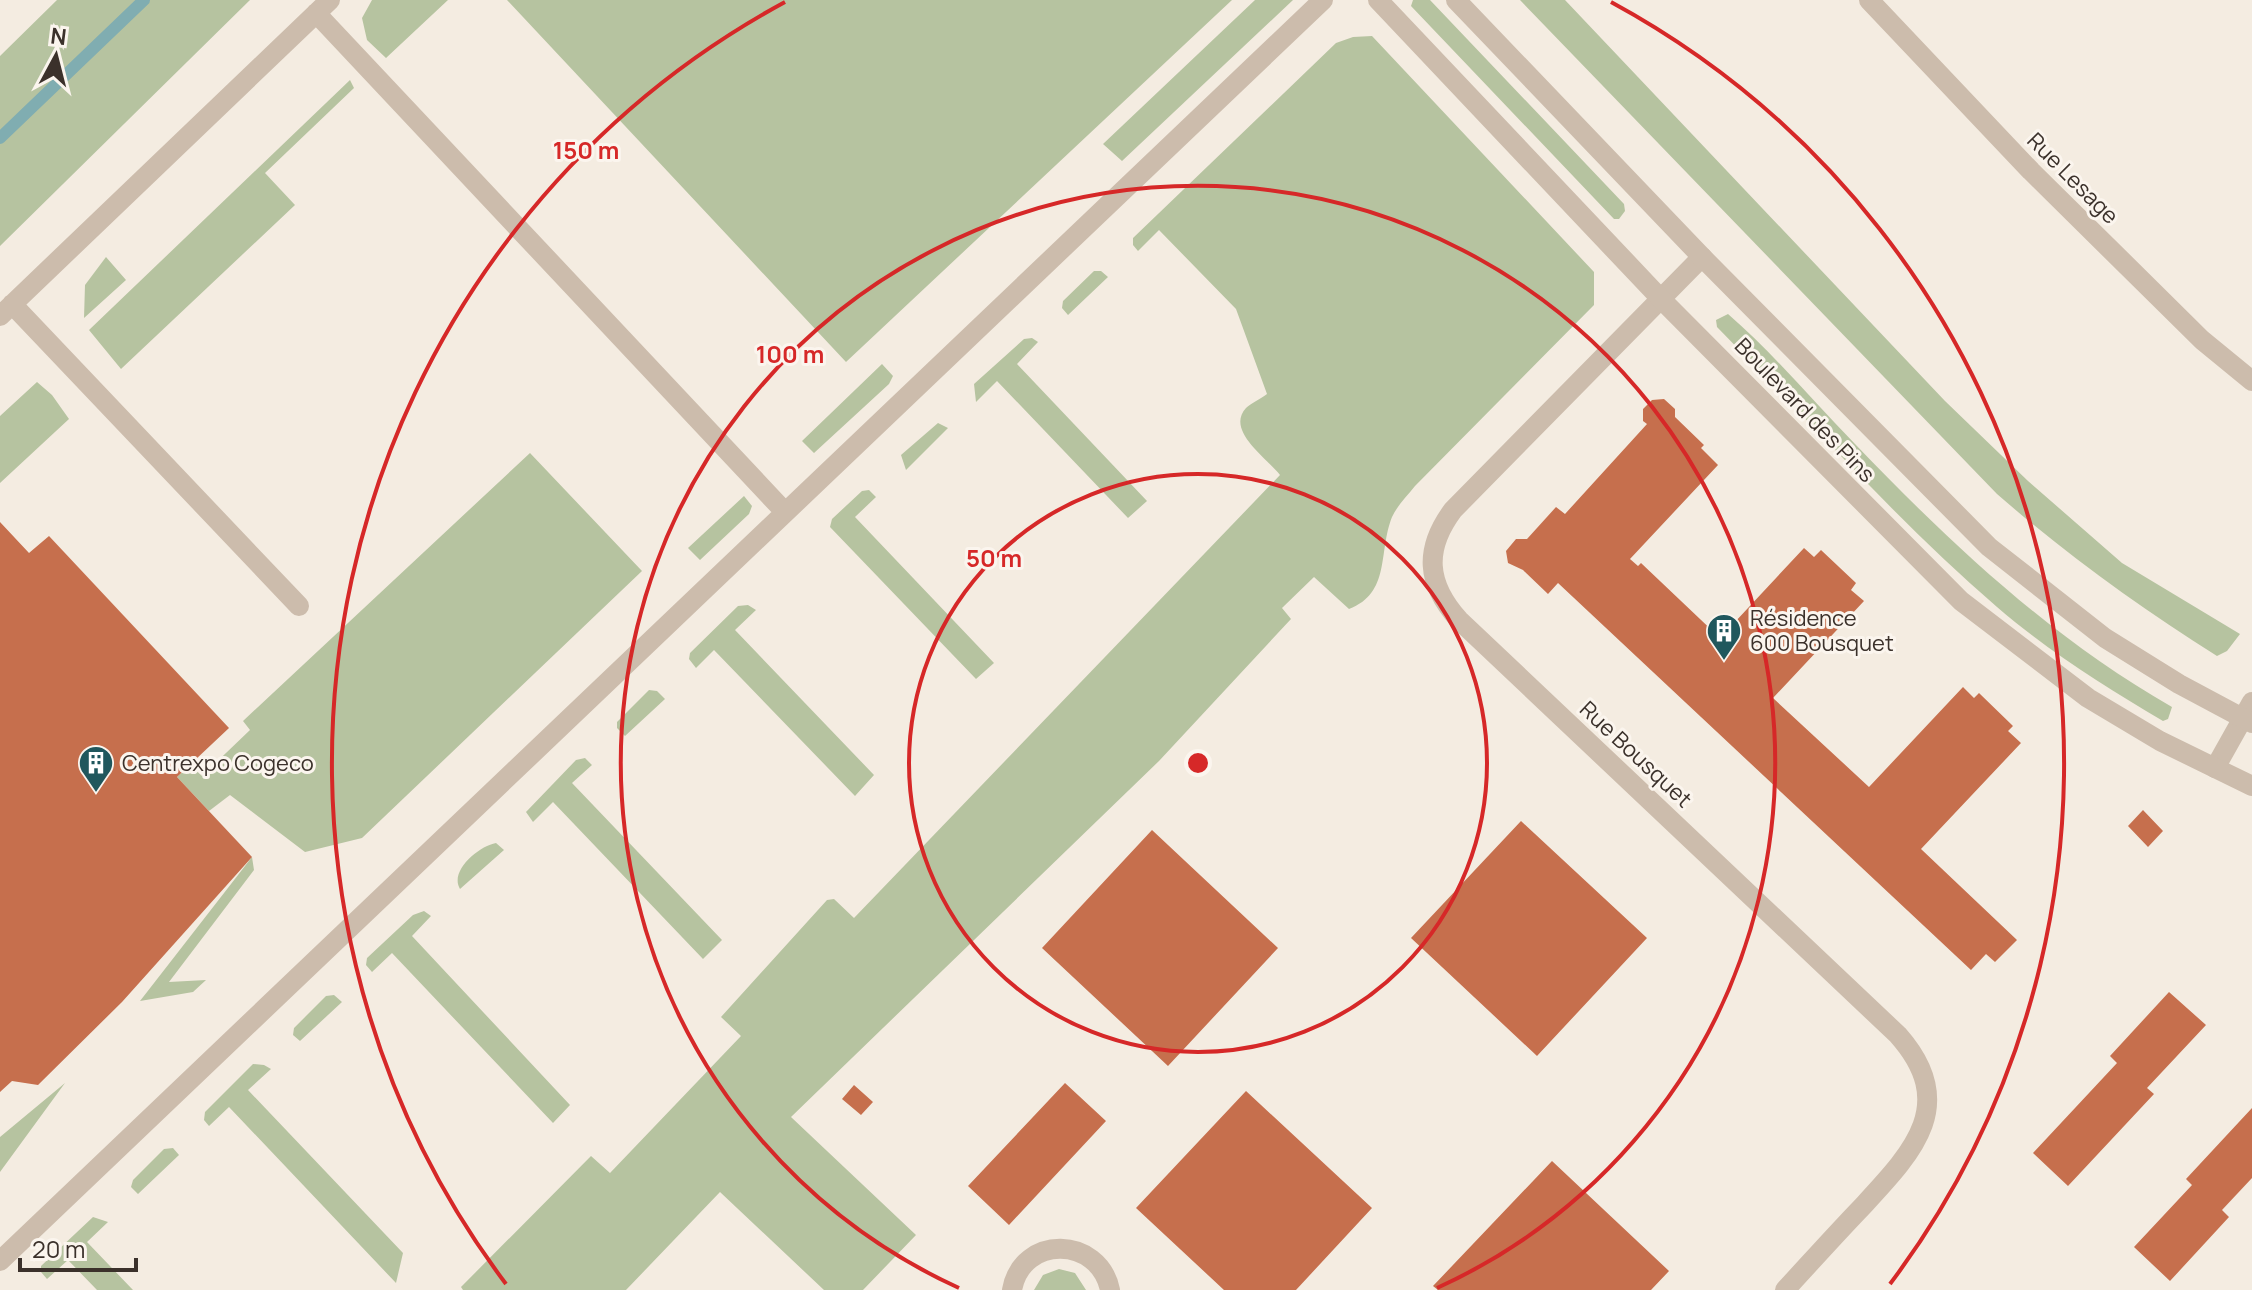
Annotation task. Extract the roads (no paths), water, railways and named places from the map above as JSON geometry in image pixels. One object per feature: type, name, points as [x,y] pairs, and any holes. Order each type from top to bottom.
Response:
[{"type":"street","points":[[0,1261],[1323,0]]},
{"type":"street","name":"Boulevard des Pins","points":[[1378,0],[1661,299],[1961,601],[2088,698],[2160,741],[2252,786]]},
{"type":"street","name":"Boulevard des Pins","points":[[1456,0],[1702,257],[1989,547],[2105,638],[2179,684],[2249,714]]},
{"type":"street","name":"Rue Lesage","points":[[1869,0],[2041,181],[2202,340],[2252,381]]},
{"type":"street","points":[[299,606],[6,310],[323,6],[785,512]]},
{"type":"street","name":"Rue Bousquet","points":[[1702,257],[1453,510],[1433,542],[1435,579],[1444,604],[1459,620],[1898,1035],[1921,1062],[1927,1107],[1924,1125],[1910,1155],[1785,1290]]},
{"type":"street","points":[[2215,768],[2249,714]]},
{"type":"street","points":[[1012,1290],[1019,1271],[1029,1259],[1044,1250],[1060,1247],[1077,1250],[1092,1258],[1103,1271],[1110,1290]]},
{"type":"waterway","points":[[0,138],[144,0]]},
{"type":"place","name":"Résidence 600 Bousquet","points":[[1724,662]]},
{"type":"place","name":"Centrexpo Cogeco","points":[[96,794]]}]
